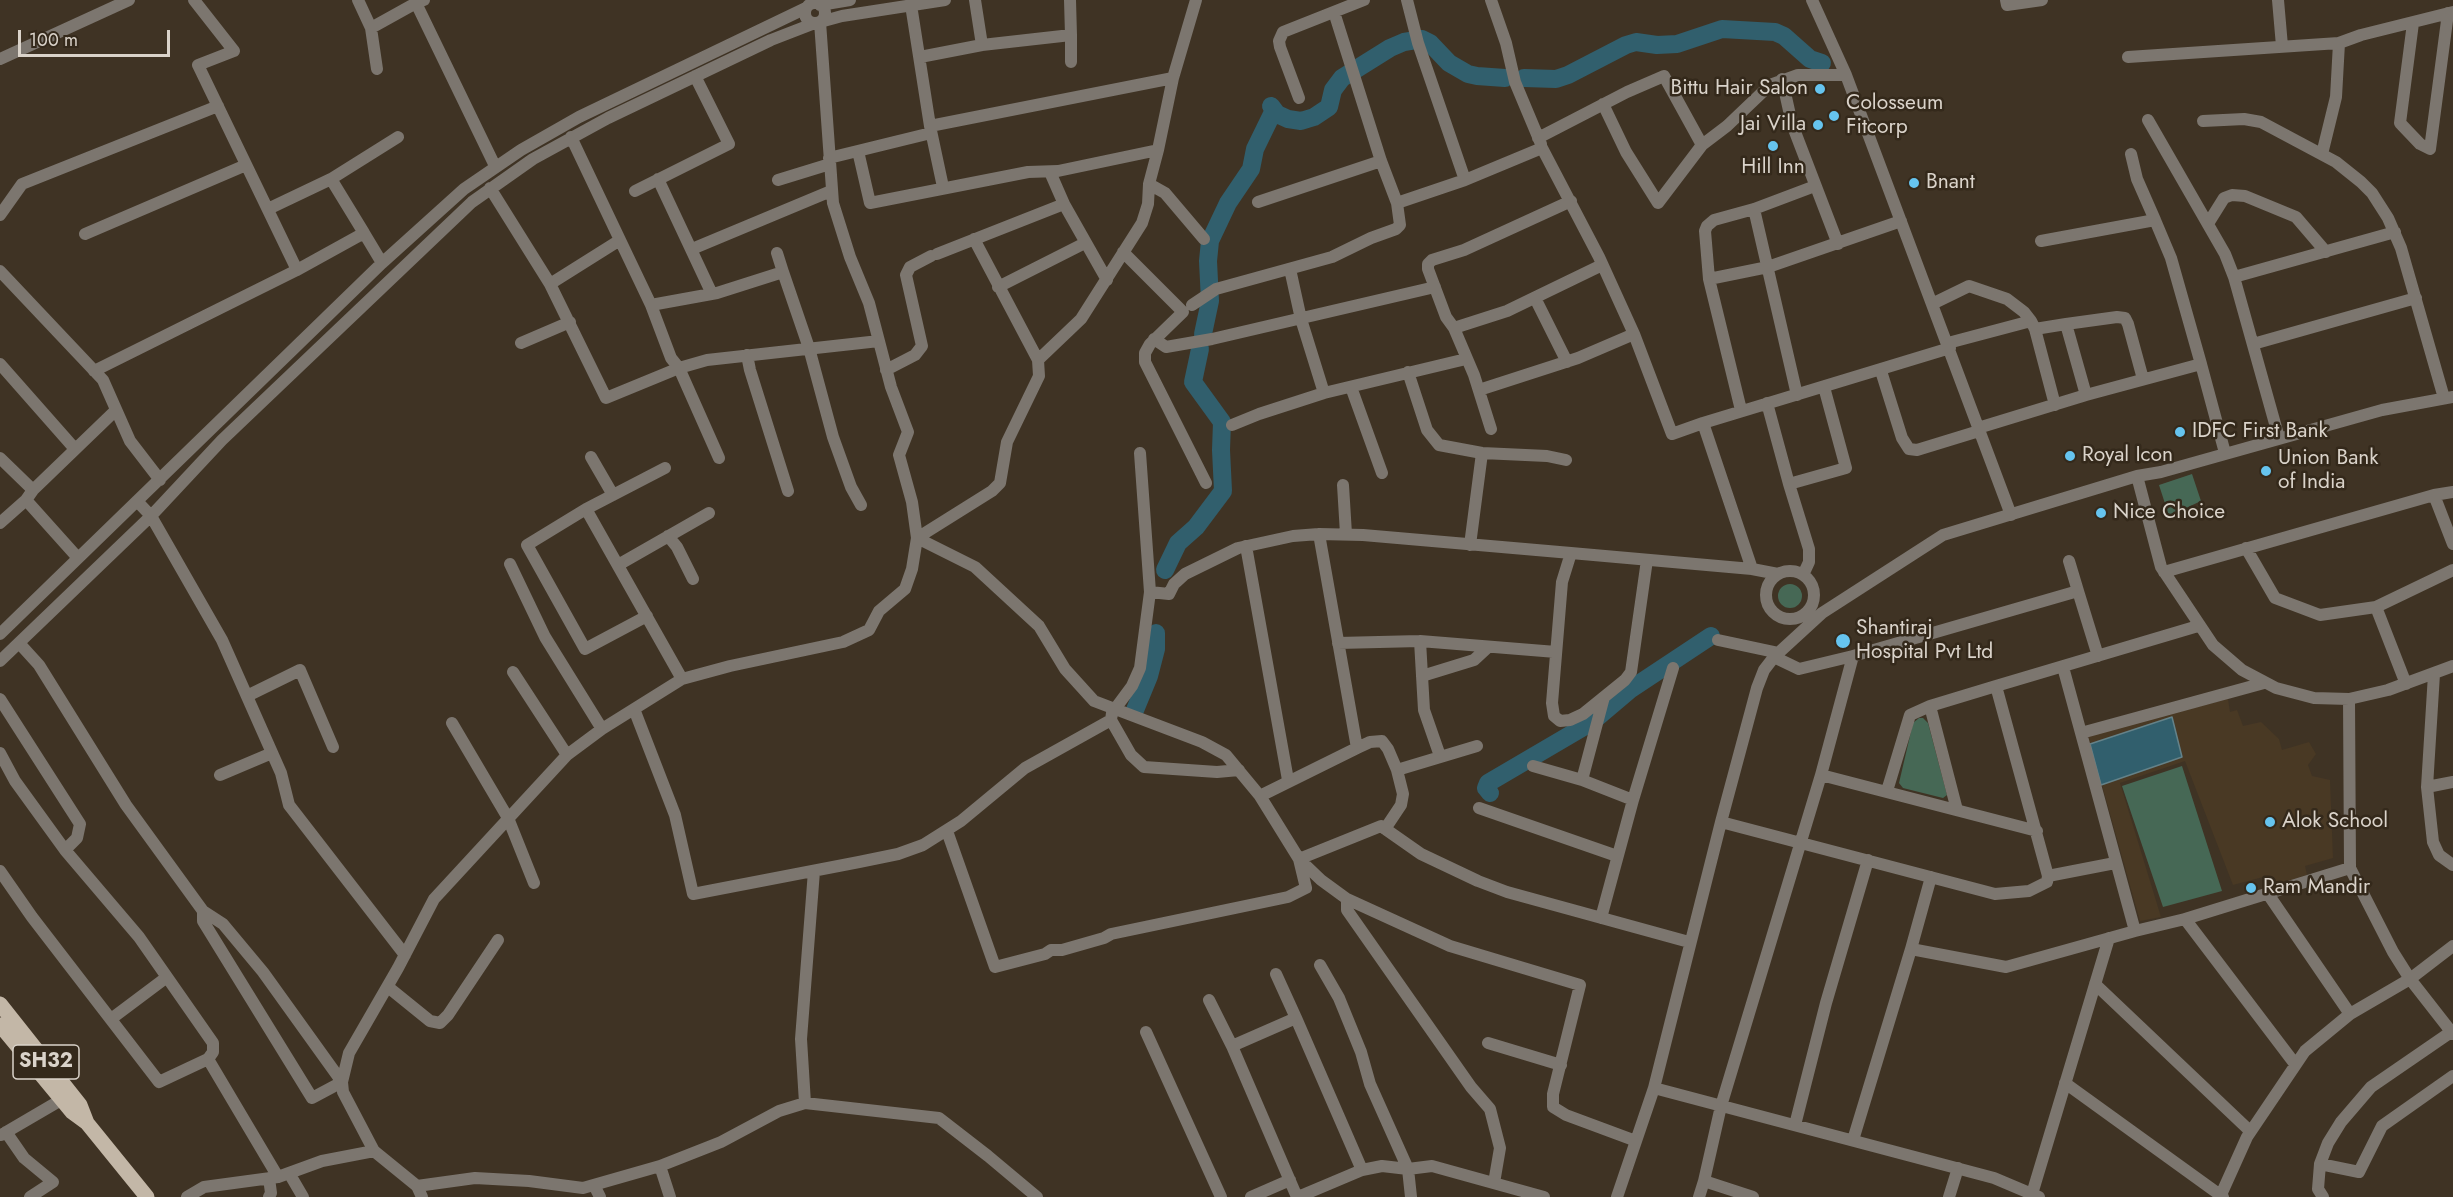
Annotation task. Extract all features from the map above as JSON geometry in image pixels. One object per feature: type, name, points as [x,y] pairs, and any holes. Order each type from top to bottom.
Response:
[{"type":"main road","name":"SH32","points":[[0,1004],[80,1105],[87,1123]]},
{"type":"main road","name":"SH32","points":[[0,1025],[61,1100],[87,1123],[147,1197]]},
{"type":"street","points":[[0,59],[129,0]]},
{"type":"street","points":[[194,0],[234,51],[198,65],[297,270]]},
{"type":"street","points":[[358,0],[371,28],[377,69]]},
{"type":"street","points":[[0,634],[382,263],[447,202],[495,166],[579,117],[812,4],[850,0]]},
{"type":"street","points":[[0,662],[151,516],[222,440],[417,253],[490,188],[571,137],[771,40],[842,16],[945,0]]},
{"type":"street","points":[[975,0],[982,45]]},
{"type":"street","points":[[1070,0],[1071,62]]},
{"type":"street","points":[[1038,360],[1081,319],[1146,213],[1149,184],[1173,78],[1196,0]]},
{"type":"street","points":[[1299,98],[1280,47],[1281,36],[1287,30],[1364,0]]},
{"type":"street","points":[[1407,0],[1417,38],[1465,180]]},
{"type":"street","points":[[1491,0],[1506,43],[1515,82],[1540,143],[1571,201],[1635,334],[1672,434],[1741,410],[1881,370],[1949,346],[2033,325],[2125,318],[2143,379]]},
{"type":"street","points":[[1812,0],[1846,75],[2011,515]]},
{"type":"street","points":[[2006,0],[2007,5],[2042,0]]},
{"type":"street","points":[[2278,0],[2282,46]]},
{"type":"street","points":[[371,28],[419,1],[495,166]]},
{"type":"street","points":[[812,4],[805,17],[817,23]]},
{"type":"street","points":[[600,1197],[589,1186],[475,1178],[419,1191],[374,1151],[343,1092],[342,1082],[349,1053],[388,987],[434,899],[567,755],[602,729],[682,679],[741,663],[843,642],[869,630],[879,611],[905,590],[912,569],[917,537],[912,502],[899,455],[908,432],[886,369],[869,303],[835,212],[831,191],[817,23],[825,12],[812,4]]},
{"type":"street","points":[[911,5],[930,129],[943,187]]},
{"type":"street","points":[[1192,304],[1211,291],[1332,257],[1398,227],[1401,220],[1397,202],[1381,161],[1334,12]]},
{"type":"street","points":[[2128,57],[2339,44],[2361,35],[2451,12],[2430,149],[2420,144],[2400,123],[2413,23]]},
{"type":"street","points":[[920,57],[982,45],[1071,35]]},
{"type":"street","points":[[2322,154],[2336,97],[2339,44]]},
{"type":"street","points":[[1603,104],[1626,153],[1658,203],[1702,145],[1727,126],[1764,90],[1782,79],[1802,74],[1846,75]]},
{"type":"street","points":[[635,191],[729,144],[695,76]]},
{"type":"street","points":[[1397,202],[1465,180],[1540,143],[1603,104],[1664,76],[1702,145]]},
{"type":"street","points":[[778,180],[858,151],[930,129],[1173,78]]},
{"type":"street","points":[[1782,79],[1791,117],[1838,244]]},
{"type":"street","points":[[0,215],[22,184],[218,106]]},
{"type":"street","points":[[2148,120],[2209,222],[2234,278],[2278,435]]},
{"type":"street","points":[[1778,574],[1767,586],[1765,593],[1769,609],[1782,618],[1790,619],[1816,610],[1943,535],[2278,435],[2350,411],[2448,394],[2395,232],[2381,205],[2361,182],[2322,154],[2251,120],[2203,121]]},
{"type":"street","points":[[268,209],[331,180],[398,137]]},
{"type":"street","points":[[571,137],[651,305],[671,358],[679,368],[719,458]]},
{"type":"street","points":[[858,151],[870,203],[943,187],[1028,172],[1050,172],[1158,150]]},
{"type":"street","points":[[2131,154],[2134,171],[2171,258],[2224,450]]},
{"type":"street","points":[[1258,202],[1381,161]]},
{"type":"street","points":[[85,234],[246,165]]},
{"type":"street","points":[[1050,172],[1064,204],[1107,280]]},
{"type":"street","points":[[658,179],[712,294]]},
{"type":"street","points":[[331,180],[382,263]]},
{"type":"street","points":[[1149,184],[1165,193],[1204,239]]},
{"type":"street","points":[[1741,410],[1709,279],[1705,236],[1707,226],[1718,219],[1815,186]]},
{"type":"street","points":[[490,188],[550,284],[606,398],[679,368],[707,360],[879,341]]},
{"type":"street","points":[[692,249],[831,191]]},
{"type":"street","points":[[2209,222],[2224,198],[2232,195],[2245,196],[2296,218],[2326,252]]},
{"type":"street","points":[[1491,429],[1479,390],[1454,328],[1446,317],[1428,269],[1430,262],[1464,250],[1571,201]]},
{"type":"street","points":[[886,369],[915,355],[922,346],[906,275],[910,267],[934,255],[1064,204]]},
{"type":"street","points":[[1754,208],[1797,395]]},
{"type":"street","points":[[2041,241],[2155,220]]},
{"type":"street","points":[[1709,279],[1768,267],[1901,221]]},
{"type":"street","points":[[2234,278],[2395,232]]},
{"type":"street","points":[[94,371],[297,270],[364,233]]},
{"type":"street","points":[[917,537],[1000,483],[1006,442],[1037,381],[1039,372],[1038,360],[974,239]]},
{"type":"street","points":[[550,284],[620,240]]},
{"type":"street","points":[[998,287],[1085,243]]},
{"type":"street","points":[[1123,252],[1183,312],[1154,339],[1145,353],[1147,368],[1206,483]]},
{"type":"street","points":[[777,253],[809,348],[833,436],[851,488],[861,505]]},
{"type":"street","points":[[1454,328],[1494,316],[1602,265]]},
{"type":"street","points":[[1290,269],[1301,319],[1324,393]]},
{"type":"street","points":[[0,272],[103,380],[130,441],[159,480]]},
{"type":"street","points":[[651,305],[712,294],[783,272]]},
{"type":"street","points":[[1932,304],[1969,286],[2007,299],[2024,312],[2033,325],[2055,405]]},
{"type":"street","points":[[1154,339],[1162,346],[1169,347],[1435,288]]},
{"type":"street","points":[[1535,298],[1567,362]]},
{"type":"street","points":[[2253,344],[2416,298]]},
{"type":"street","points":[[521,343],[570,322]]},
{"type":"street","points":[[2067,324],[2086,395]]},
{"type":"street","points":[[1479,390],[1567,362],[1635,334]]},
{"type":"street","points":[[747,355],[788,491]]},
{"type":"street","points":[[1233,425],[1324,393],[1466,359]]},
{"type":"street","points":[[0,364],[75,449]]},
{"type":"street","points":[[1881,370],[1902,438],[1909,449],[1917,450],[2086,395],[2201,364]]},
{"type":"street","points":[[1408,372],[1427,430],[1434,441],[1449,448],[1482,453],[1547,456],[1566,460]]},
{"type":"street","points":[[1351,387],[1382,472]]},
{"type":"street","points":[[1789,484],[1846,468],[1824,387]]},
{"type":"street","points":[[1767,403],[1809,549],[1809,561],[1803,575]]},
{"type":"street","points":[[0,523],[116,410]]},
{"type":"street","points":[[1703,423],[1752,569]]},
{"type":"street","points":[[634,709],[675,815],[693,894],[898,854],[923,845],[947,831],[1025,768],[1113,715],[1132,686],[1140,668],[1150,592],[1140,453]]},
{"type":"street","points":[[1470,545],[1482,453]]},
{"type":"street","points":[[591,457],[613,495]]},
{"type":"street","points":[[0,459],[78,558]]},
{"type":"street","points":[[647,616],[585,648],[527,545],[586,509],[665,468]]},
{"type":"street","points":[[2137,476],[2164,572],[2198,626],[2222,654],[2242,670],[2294,694],[2314,698],[2349,699],[2406,684],[2453,666]]},
{"type":"street","points":[[1343,485],[1346,534]]},
{"type":"street","points":[[2164,572],[2434,495],[2453,492]]},
{"type":"street","points":[[2434,495],[2453,544]]},
{"type":"street","points":[[137,501],[151,516],[222,640],[272,753],[289,805],[405,955]]},
{"type":"street","points":[[586,509],[682,679]]},
{"type":"street","points":[[618,565],[709,513]]},
{"type":"street","points":[[1150,592],[1169,594],[1174,584],[1185,574],[1246,546],[1293,536],[1319,534],[1346,534],[1571,553],[1752,569],[1778,574],[1791,571],[1803,575],[1808,580],[1814,592],[1816,610],[1764,670],[1757,688],[1689,942],[1654,1088],[1617,1197]]},
{"type":"street","points":[[1319,534],[1357,748]]},
{"type":"street","points":[[668,536],[677,547],[693,579]]},
{"type":"street","points":[[917,537],[975,567],[1039,626],[1065,669],[1081,689],[1113,715],[1221,751],[1260,796],[1299,859],[1321,880],[1347,898],[1450,946],[1580,985],[1553,1094],[1553,1107],[1566,1115],[1636,1141]]},
{"type":"street","points":[[1246,546],[1288,780]]},
{"type":"street","points":[[2246,548],[2275,598],[2320,615],[2376,607],[2453,570]]},
{"type":"street","points":[[1571,553],[1562,582],[1552,707],[1557,719],[1564,721],[1577,717],[1604,697],[1625,680],[1632,667],[1647,560]]},
{"type":"street","points":[[2069,561],[2098,656]]},
{"type":"street","points":[[510,564],[545,637],[602,729]]},
{"type":"street","points":[[1718,640],[1777,655],[1788,666],[1799,669],[1853,656],[2078,591]]},
{"type":"street","points":[[2376,607],[2406,684]]},
{"type":"street","points":[[1887,791],[1908,718],[1912,713],[2198,626]]},
{"type":"street","points":[[1338,643],[1420,641],[1556,652]]},
{"type":"street","points":[[1420,641],[1424,710],[1440,756]]},
{"type":"street","points":[[19,643],[39,665],[126,805],[203,911],[224,924],[263,972],[342,1082]]},
{"type":"street","points":[[1422,676],[1474,660],[1486,648]]},
{"type":"street","points":[[1699,1197],[1721,1106],[1802,843],[1853,656]]},
{"type":"street","points":[[2062,667],[2135,931]]},
{"type":"street","points":[[1601,918],[1633,800],[1673,668]]},
{"type":"street","points":[[247,696],[300,670],[333,747]]},
{"type":"street","points":[[513,672],[567,755]]},
{"type":"street","points":[[2434,674],[2427,787],[2433,842],[2439,855],[2453,865]]},
{"type":"street","points":[[2081,733],[2264,682]]},
{"type":"street","points":[[1721,822],[1995,894],[2029,891],[2047,882],[2048,876],[1996,686]]},
{"type":"street","points":[[1582,780],[1604,697]]},
{"type":"street","points":[[0,699],[80,824],[77,838],[65,850]]},
{"type":"street","points":[[2323,1197],[2318,1189],[2320,1164],[2328,1143],[2341,1122],[2371,1087],[2452,1033],[2410,979],[2393,952],[2350,868],[2349,699]]},
{"type":"street","points":[[1930,706],[1957,810]]},
{"type":"street","points":[[1113,715],[1131,755],[1143,767],[1217,772],[1239,770]]},
{"type":"street","points":[[452,723],[508,818],[534,883]]},
{"type":"street","points":[[1260,796],[1288,780],[1370,742],[1382,741],[1388,749],[1403,788],[1403,800],[1385,829]]},
{"type":"street","points":[[1397,770],[1477,746]]},
{"type":"street","points":[[0,753],[15,781],[65,850],[139,937],[213,1043],[213,1052],[208,1059],[159,1082],[0,872]]},
{"type":"street","points":[[220,775],[272,753]]},
{"type":"street","points":[[1533,766],[1582,780],[1633,800]]},
{"type":"street","points":[[1821,775],[2037,831]]},
{"type":"street","points":[[2427,787],[2453,782]]},
{"type":"street","points":[[1479,808],[1617,856]]},
{"type":"street","points":[[1299,859],[1381,826],[1420,854],[1507,892],[1689,942]]},
{"type":"street","points":[[947,831],[994,967],[1045,954],[1051,950],[1062,950],[1111,934],[1288,897],[1306,888],[1299,859]]},
{"type":"street","points":[[1795,1125],[1826,1003],[1868,861]]},
{"type":"street","points":[[2048,876],[2115,863]]},
{"type":"street","points":[[1911,949],[2006,967],[2185,919],[2350,868]]},
{"type":"street","points":[[806,1103],[801,1039],[808,924],[814,871]]},
{"type":"street","points":[[1853,1140],[1931,877]]},
{"type":"street","points":[[2268,894],[2349,1014]]},
{"type":"street","points":[[1347,898],[1347,910],[1471,1087],[1490,1109],[1500,1148],[1494,1183]]},
{"type":"street","points":[[203,911],[203,921],[312,1098],[342,1082]]},
{"type":"street","points":[[2185,919],[2295,1064]]},
{"type":"street","points":[[1654,1088],[1994,1178],[2036,1196],[2065,1083],[2109,938]]},
{"type":"street","points":[[388,987],[430,1022],[440,1023],[448,1015],[498,940]]},
{"type":"street","points":[[2065,1083],[2222,1196],[2250,1131],[2305,1051],[2349,1014],[2410,979],[2453,946]]},
{"type":"street","points":[[1320,965],[1339,998],[1361,1052],[1370,1084],[1408,1168],[1411,1197]]},
{"type":"street","points":[[1276,974],[1362,1170]]},
{"type":"street","points":[[111,1019],[167,977]]},
{"type":"street","points":[[2095,984],[2250,1131]]},
{"type":"street","points":[[1209,1000],[1232,1046],[1298,1197],[1362,1170],[1382,1166],[1408,1168],[1432,1166],[1544,1197]]},
{"type":"street","points":[[1232,1046],[1296,1018]]},
{"type":"street","points":[[1146,1032],[1221,1197]]},
{"type":"street","points":[[1488,1043],[1561,1065]]},
{"type":"street","points":[[208,1059],[279,1176],[303,1197]]},
{"type":"street","points":[[2320,1164],[2359,1172],[2382,1126],[2453,1076]]},
{"type":"street","points":[[30,1197],[53,1182],[24,1158],[3,1134],[61,1100]]},
{"type":"street","points":[[573,1197],[589,1186],[660,1166],[721,1142],[780,1111],[806,1103],[939,1118],[1037,1197]]},
{"type":"street","points":[[187,1197],[204,1187],[279,1176],[322,1161],[374,1151]]},
{"type":"street","points":[[660,1166],[670,1197]]},
{"type":"street","points":[[1949,1197],[1958,1168]]},
{"type":"street","points":[[269,1197],[279,1176]]},
{"type":"street","points":[[1251,1197],[1290,1180]]},
{"type":"street","points":[[1704,1181],[1753,1197]]},
{"type":"shaded area","name":"Alok School","points":[[2228,699],[2230,712],[2237,710],[2243,726],[2261,722],[2279,739],[2282,750],[2309,742],[2316,754],[2308,765],[2312,776],[2330,780],[2333,858],[2305,866],[2307,875],[2271,886],[2267,876],[2233,885],[2185,761],[2120,783],[2161,917],[2140,921],[2088,735]]},
{"type":"green space","points":[[2192,474],[2201,501],[2169,516],[2159,485]]},
{"type":"green space","points":[[1790,584],[1799,587],[1802,596],[1799,605],[1790,608],[1781,605],[1778,596],[1781,587]]},
{"type":"green space","points":[[1923,718],[1928,723],[1947,795],[1943,798],[1903,788],[1899,783],[1913,723]]},
{"type":"green space","points":[[2182,766],[2222,891],[2163,907],[2122,786]]},
{"type":"water","points":[[2172,717],[2182,757],[2101,785],[2090,744]]},
{"type":"waterway","points":[[1524,78],[1556,79],[1626,45],[1636,42],[1657,45],[1677,44],[1722,29],[1775,32],[1784,36],[1810,59],[1822,63]]},
{"type":"waterway","points":[[1271,106],[1277,114],[1288,119],[1301,121],[1314,117],[1329,107],[1333,90],[1342,78],[1390,48],[1404,42],[1422,39],[1430,43],[1449,63],[1468,74],[1505,78]]},
{"type":"waterway","points":[[1203,334],[1210,301],[1208,261],[1210,241],[1228,203],[1251,169],[1255,149],[1274,110]]},
{"type":"waterway","points":[[1165,570],[1178,543],[1196,527],[1223,491],[1222,422],[1193,382],[1200,349]]},
{"type":"waterway","points":[[1135,710],[1149,676],[1156,649],[1156,633]]},
{"type":"waterway","points":[[1490,793],[1486,788],[1488,783],[1592,722],[1631,689],[1711,636]]},
{"type":"place","name":"Bittu Hair Salon","points":[[1820,89]]},
{"type":"place","name":"Colosseum Fitcorp","points":[[1834,116]]},
{"type":"place","name":"Jai Villa","points":[[1818,125]]},
{"type":"place","name":"Hill Inn","points":[[1773,146]]},
{"type":"place","name":"Bnant","points":[[1914,183]]},
{"type":"place","name":"IDFC First Bank","points":[[2180,432]]},
{"type":"place","name":"Royal Icon","points":[[2070,456]]},
{"type":"place","name":"Union Bank of India","points":[[2266,471]]},
{"type":"place","name":"Nice Choice","points":[[2101,513]]},
{"type":"place","name":"Shantiraj Hospital Pvt Ltd","points":[[1843,641]]},
{"type":"place","name":"Alok School","points":[[2270,822]]},
{"type":"place","name":"Ram Mandir","points":[[2251,888]]}]
